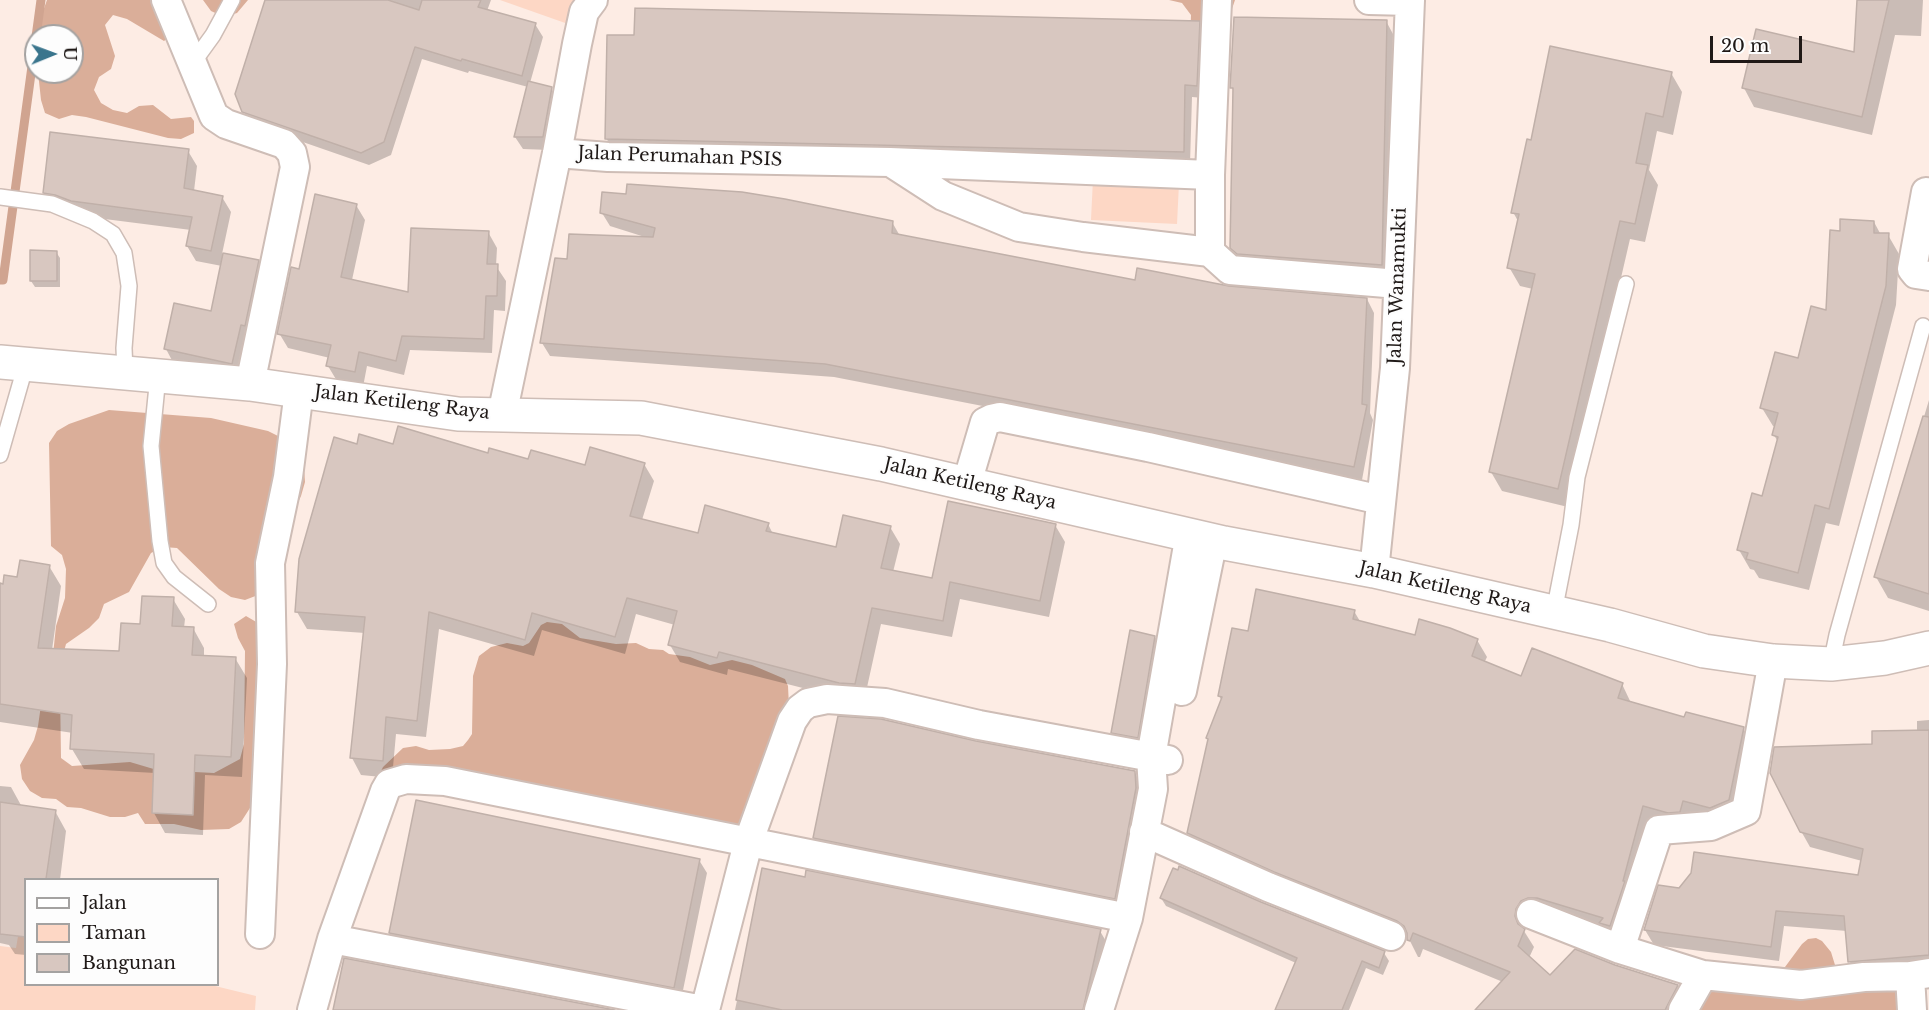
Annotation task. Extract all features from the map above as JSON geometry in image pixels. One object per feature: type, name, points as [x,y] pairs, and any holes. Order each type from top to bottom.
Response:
[{"type":"main road","name":"Jalan Ketileng Raya","points":[[13,363],[250,384],[458,414],[641,418],[757,439],[967,483],[1202,537],[1374,571],[1610,625],[1704,651],[1773,661],[1831,664],[1885,658],[1929,648]]},
{"type":"street","points":[[166,0],[214,116],[226,124],[285,144],[292,153],[295,167],[250,384]]},
{"type":"street","name":"Jalan Perumahan PSIS","points":[[593,0],[584,12],[557,153],[608,157],[890,162],[1210,175]]},
{"type":"street","points":[[1210,252],[1210,175],[1218,0]]},
{"type":"street","points":[[1369,0],[1410,1]]},
{"type":"street","name":"Jalan Wanamukti","points":[[1374,571],[1395,368],[1410,1]]},
{"type":"street","points":[[502,414],[557,153]]},
{"type":"street","points":[[890,162],[943,196],[1019,227],[1210,252],[1230,270],[1398,284]]},
{"type":"street","points":[[1926,192],[1912,269],[1916,274],[1929,276]]},
{"type":"street","points":[[260,934],[272,664],[270,563],[288,477],[299,391]]},
{"type":"street","points":[[967,483],[985,422],[1000,417],[1148,447],[1381,500]]},
{"type":"street","points":[[1099,1010],[1128,918],[1202,537]]},
{"type":"street","points":[[1620,949],[1659,830],[1711,826],[1746,811],[1773,661]]},
{"type":"street","points":[[332,939],[704,1010],[748,843],[792,721],[800,709],[808,703],[816,700],[844,699],[885,703],[979,725],[1159,759]]},
{"type":"street","points":[[312,1010],[332,939],[385,791],[389,784],[406,779],[446,782],[1128,918]]},
{"type":"street","points":[[1144,832],[1268,887],[1390,936]]},
{"type":"street","points":[[1531,914],[1620,949],[1703,975],[1801,985],[1864,977],[1920,975],[1912,1010]]},
{"type":"street","points":[[1683,1010],[1703,975]]},
{"type":"lane","points":[[192,64],[213,35],[232,0]]},
{"type":"lane","points":[[0,197],[52,204],[71,211],[113,234],[124,253],[129,285],[124,348],[125,372]]},
{"type":"lane","points":[[1554,612],[1571,525],[1577,477],[1626,284]]},
{"type":"lane","points":[[1831,664],[1837,635],[1923,326]]},
{"type":"lane","points":[[0,455],[13,363]]},
{"type":"lane","points":[[158,376],[151,446],[164,563],[174,577],[208,604]]},
{"type":"green space","points":[[500,0],[576,0],[568,24]]},
{"type":"green space","points":[[1093,179],[1179,183],[1177,224],[1091,220]]},
{"type":"green space","points":[[18,936],[24,937],[24,986],[215,986],[256,996],[255,1010],[0,1010],[0,946],[16,948]]},
{"type":"shaded area","points":[[47,0],[154,0],[175,32],[164,41],[127,19],[113,15],[105,25],[115,56],[111,69],[99,77],[94,90],[101,103],[113,110],[127,113],[139,106],[153,105],[171,119],[191,117],[194,121],[194,133],[181,139],[168,138],[86,117],[72,115],[59,119],[45,113],[39,84],[84,84],[84,24],[38,24]]},
{"type":"shaded area","points":[[203,0],[248,0],[237,13],[224,17],[211,11]]},
{"type":"shaded area","points":[[1169,0],[1235,0],[1214,62],[1199,62],[1190,45],[1191,15],[1182,3]]},
{"type":"shaded area","points":[[109,410],[211,418],[268,431],[292,443],[301,455],[305,482],[295,509],[291,535],[278,576],[258,595],[245,600],[231,597],[219,589],[177,548],[163,547],[151,553],[129,592],[104,604],[99,618],[66,644],[62,659],[61,758],[72,766],[130,762],[157,770],[214,773],[240,759],[244,744],[245,651],[234,624],[246,616],[258,623],[257,797],[241,822],[229,829],[201,830],[174,824],[145,824],[138,813],[125,817],[110,817],[81,808],[67,807],[56,799],[42,798],[30,791],[22,779],[20,765],[34,740],[38,726],[44,684],[53,655],[56,626],[65,598],[66,569],[62,555],[51,546],[49,443],[57,431],[69,424]]},
{"type":"shaded area","points":[[547,622],[562,624],[580,638],[616,644],[636,643],[649,649],[690,657],[710,665],[732,660],[752,665],[785,679],[788,686],[789,707],[757,828],[710,822],[697,816],[383,781],[380,773],[383,767],[403,748],[416,746],[429,750],[463,746],[472,734],[473,676],[479,656],[491,647],[507,643],[523,646],[529,643],[541,625]]},
{"type":"shaded area","points":[[1816,938],[1822,941],[1831,952],[1839,972],[1899,991],[1903,1010],[1689,1010],[1741,965],[1785,967],[1802,944],[1808,939]]},
{"type":"building","points":[[265,0],[388,0],[419,10],[422,0],[481,0],[478,7],[536,23],[522,76],[415,47],[384,142],[361,153],[242,112],[235,94]]},
{"type":"building","points":[[1857,0],[1889,0],[1862,117],[1742,88],[1756,29],[1854,52]]},
{"type":"building","points":[[635,8],[1200,21],[1197,86],[1185,85],[1184,152],[605,139],[607,35],[634,35]]},
{"type":"building","points":[[1234,17],[1387,20],[1382,265],[1237,254],[1230,248],[1233,88],[1230,88]]},
{"type":"building","points":[[1550,46],[1672,72],[1663,117],[1646,113],[1636,163],[1648,165],[1635,224],[1620,221],[1558,489],[1489,472],[1535,274],[1507,268],[1519,214],[1511,213],[1527,139],[1531,140]]},
{"type":"building","points":[[528,81],[552,87],[543,137],[514,137]]},
{"type":"building","points":[[50,132],[189,149],[184,188],[223,196],[211,251],[186,246],[192,217],[71,201],[43,193]]},
{"type":"building","points":[[627,184],[742,192],[785,199],[893,221],[892,233],[1135,280],[1137,268],[1229,286],[1367,298],[1362,404],[1367,405],[1354,467],[825,364],[540,343],[555,258],[567,259],[569,234],[653,237],[655,228],[600,213],[602,192],[626,194]]},
{"type":"building","points":[[315,194],[357,204],[341,277],[408,292],[411,228],[489,231],[487,264],[498,264],[497,296],[486,296],[484,339],[402,336],[396,361],[359,352],[355,372],[326,366],[331,345],[277,334],[291,267],[299,269]]},
{"type":"building","points":[[1840,219],[1874,221],[1874,233],[1889,233],[1886,286],[1829,509],[1815,505],[1798,573],[1746,559],[1748,553],[1737,550],[1752,493],[1762,496],[1778,437],[1772,435],[1778,413],[1760,408],[1775,352],[1798,358],[1811,306],[1826,310],[1830,230],[1840,231]]},
{"type":"building","points":[[30,250],[57,251],[57,281],[30,281]]},
{"type":"building","points":[[223,253],[259,260],[245,326],[241,325],[232,364],[164,349],[174,303],[211,311]]},
{"type":"building","points":[[1923,416],[1929,417],[1929,594],[1874,577]]},
{"type":"building","points":[[398,426],[488,453],[489,448],[528,459],[531,450],[585,465],[590,447],[645,463],[630,516],[698,533],[705,505],[769,523],[766,531],[836,547],[843,515],[891,526],[881,568],[932,578],[948,501],[1056,524],[1040,601],[950,582],[943,621],[872,608],[855,684],[839,683],[719,652],[717,658],[668,645],[677,611],[627,598],[615,637],[532,613],[525,640],[429,612],[417,721],[386,717],[383,761],[350,758],[365,617],[295,612],[299,559],[334,437],[357,444],[359,434],[393,444]]},
{"type":"building","points":[[20,560],[50,565],[38,648],[119,651],[121,623],[140,624],[142,596],[174,597],[172,626],[194,627],[192,655],[236,657],[231,757],[195,755],[193,815],[152,813],[154,754],[70,749],[72,715],[0,704],[0,583],[3,584],[4,575],[17,577]]},
{"type":"building","points":[[1256,589],[1355,610],[1353,619],[1415,635],[1419,619],[1450,628],[1478,639],[1472,656],[1521,676],[1532,648],[1623,683],[1618,698],[1684,717],[1686,712],[1744,727],[1729,800],[1710,808],[1683,801],[1680,812],[1668,813],[1643,806],[1623,881],[1625,881],[1610,926],[1599,923],[1603,918],[1537,898],[1521,901],[1516,909],[1515,916],[1518,924],[1525,929],[1518,946],[1550,975],[1575,949],[1615,965],[1678,985],[1665,1010],[1475,1010],[1510,972],[1413,933],[1410,941],[1407,940],[1404,926],[1397,921],[1274,872],[1187,833],[1208,739],[1206,738],[1222,697],[1218,696],[1232,628],[1248,631]]},
{"type":"building","points":[[1130,630],[1155,636],[1138,738],[1111,733]]},
{"type":"building","points":[[838,716],[881,719],[976,741],[1135,771],[1136,788],[1115,899],[813,838]]},
{"type":"building","points":[[1929,730],[1929,955],[1848,962],[1844,916],[1776,911],[1771,947],[1644,930],[1658,885],[1679,888],[1691,873],[1694,852],[1858,875],[1863,849],[1800,832],[1770,773],[1774,747],[1872,744],[1872,731]]},
{"type":"building","points":[[416,800],[700,859],[674,988],[389,933]]},
{"type":"building","points":[[0,802],[56,810],[46,878],[24,878],[24,937],[0,934]]},
{"type":"building","points":[[1179,866],[1261,902],[1385,951],[1379,968],[1362,961],[1342,1010],[1275,1010],[1297,958],[1160,898],[1173,868],[1178,870]]},
{"type":"building","points":[[762,868],[805,877],[806,870],[1101,929],[1083,1010],[782,1010],[736,1000]]},
{"type":"building","points":[[344,958],[615,1010],[333,1010]]},
{"type":"waterway","points":[[0,280],[3,280],[41,0]]}]
